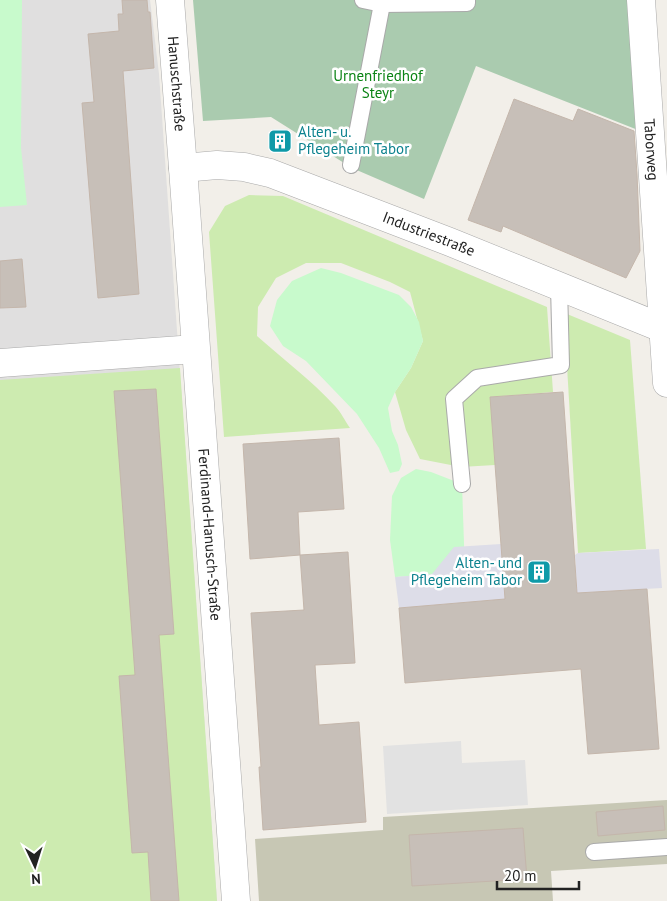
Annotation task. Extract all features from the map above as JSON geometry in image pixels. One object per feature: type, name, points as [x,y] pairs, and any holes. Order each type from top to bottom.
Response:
[{"type":"street","name":"Hanuschstraße","points":[[170,0],[183,168]]},
{"type":"street","name":"Taborweg","points":[[641,0],[660,172],[667,383]]},
{"type":"street","name":"Industriestraße","points":[[183,168],[217,165],[244,167],[270,173],[450,242],[666,329]]},
{"type":"street","name":"Ferdinand-Hanusch-Straße","points":[[183,168],[236,901]]},
{"type":"street","points":[[0,363],[195,349]]},
{"type":"lane","points":[[363,0],[467,3],[467,0]]},
{"type":"lane","points":[[351,165],[382,2]]},
{"type":"lane","points":[[462,484],[454,399],[477,378],[561,365],[559,286]]},
{"type":"lane","points":[[594,852],[667,847]]},
{"type":"shaded area","points":[[0,0],[150,0],[159,74],[217,901],[0,901]]},
{"type":"shaded area","points":[[501,544],[505,599],[399,608],[395,577],[432,574],[454,547]]},
{"type":"shaded area","points":[[659,549],[662,588],[577,593],[575,555],[578,553]]},
{"type":"shaded area","points":[[461,741],[462,763],[525,760],[528,805],[387,814],[383,746]]},
{"type":"shaded area","points":[[667,800],[667,864],[551,871],[553,901],[259,901],[255,839],[383,830],[383,817]]},
{"type":"green space","points":[[0,0],[22,0],[21,148],[27,205],[0,207]]},
{"type":"green space","name":"Urnenfriedhof Steyr","points":[[193,0],[627,0],[638,130],[476,66],[424,199],[352,168],[271,117],[203,121]]},
{"type":"green space","points":[[249,195],[283,196],[547,307],[553,392],[491,397],[495,465],[461,467],[420,459],[406,430],[395,392],[411,368],[423,341],[410,292],[341,263],[306,263],[276,278],[258,307],[257,336],[326,396],[350,428],[224,437],[209,232],[225,206]]},
{"type":"green space","points":[[321,268],[341,273],[399,295],[411,307],[419,322],[423,341],[411,368],[395,392],[388,408],[392,431],[398,445],[402,464],[399,471],[390,473],[379,448],[357,414],[306,361],[283,346],[270,326],[277,300],[292,281]]},
{"type":"green space","points":[[567,314],[630,340],[646,549],[578,553],[567,366]]},
{"type":"green space","points":[[180,368],[217,901],[0,901],[0,380]]},
{"type":"green space","points":[[416,469],[431,472],[462,484],[465,573],[395,577],[390,540],[392,496],[401,478]]},
{"type":"building","points":[[122,0],[147,0],[148,12],[150,12],[154,68],[123,71],[139,294],[98,298],[82,103],[94,102],[88,34],[119,31],[118,14],[123,14]]},
{"type":"building","points":[[514,99],[573,121],[578,109],[634,131],[640,251],[626,278],[503,226],[501,232],[468,220]]},
{"type":"building","points":[[22,259],[26,307],[0,308],[0,261]]},
{"type":"building","points":[[156,389],[174,634],[159,635],[179,901],[151,901],[148,852],[132,853],[119,676],[135,675],[114,391]]},
{"type":"building","name":"Alten- und Pflegeheim Tabor","points":[[563,392],[577,593],[647,589],[659,749],[588,754],[581,669],[405,683],[399,608],[505,599],[490,397]]},
{"type":"building","points":[[339,438],[344,509],[298,512],[300,555],[250,559],[243,444]]},
{"type":"building","points":[[348,552],[355,663],[315,665],[319,725],[359,722],[366,822],[263,830],[251,613],[304,610],[300,555]]},
{"type":"building","points":[[663,806],[665,830],[598,836],[596,812]]},
{"type":"building","points":[[523,828],[527,879],[412,886],[409,835]]},
{"type":"place","name":"Alten- u. Pflegeheim Tabor","points":[[280,141]]},
{"type":"place","name":"Alten- und Pflegeheim Tabor","points":[[539,572]]}]
